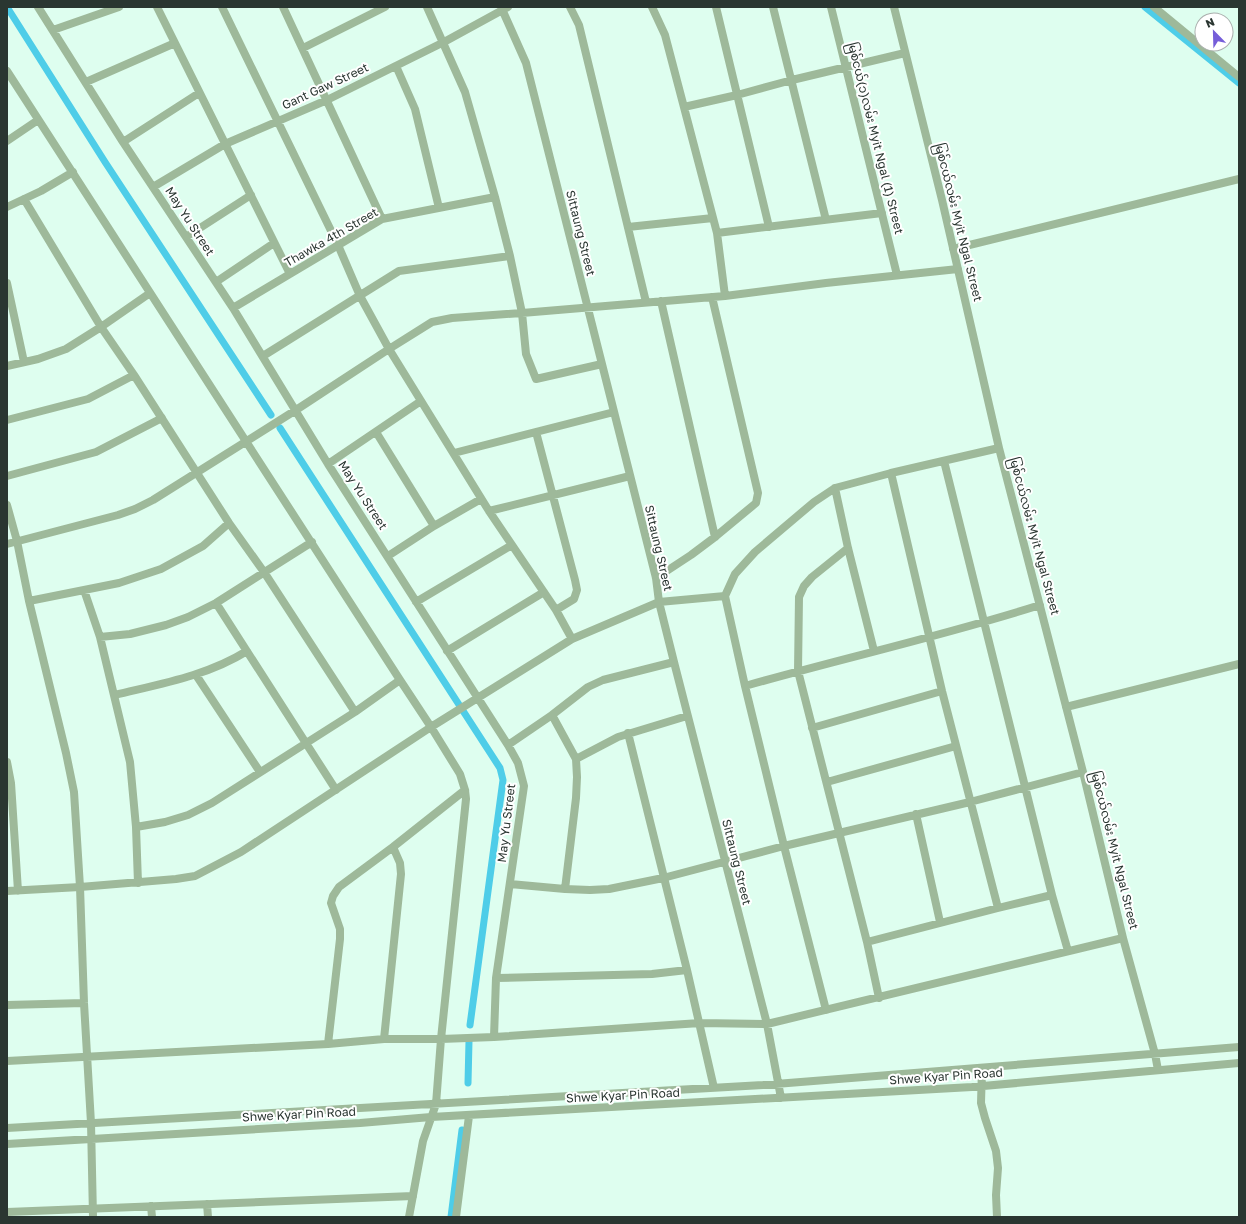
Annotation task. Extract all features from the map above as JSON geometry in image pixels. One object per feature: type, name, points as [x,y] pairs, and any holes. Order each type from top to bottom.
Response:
[{"type":"street","name":"May Yu Street","points":[[38,7],[123,142],[233,308],[328,464],[388,556],[447,651],[479,698],[518,763],[524,786],[496,978],[494,1037]]},
{"type":"street","points":[[52,30],[119,7]]},
{"type":"street","points":[[157,7],[290,274]]},
{"type":"street","points":[[222,7],[338,245],[360,296],[388,349],[454,453],[481,499],[556,610],[572,639]]},
{"type":"street","points":[[283,7],[382,219]]},
{"type":"street","points":[[303,48],[385,7]]},
{"type":"street","points":[[427,7],[466,92],[510,256],[522,313],[526,354],[536,379],[602,364]]},
{"type":"street","points":[[570,7],[579,25],[646,302]]},
{"type":"street","points":[[652,7],[665,35],[717,233],[725,296]]},
{"type":"street","points":[[716,7],[769,228]]},
{"type":"street","points":[[773,7],[826,220]]},
{"type":"street","name":"မြစ်ငယ်(၁)လမ်း Myit Ngal (1) Street","points":[[831,7],[897,275]]},
{"type":"street","name":"မြစ်ငယ်လမ်း Myit Ngal Street","points":[[894,7],[958,269],[999,448],[1158,1070]]},
{"type":"street","points":[[1154,7],[1239,77]]},
{"type":"street","name":"Gant Gaw Street","points":[[153,187],[225,144],[327,100],[444,42],[504,8]]},
{"type":"street","name":"Sittaung Street","points":[[504,8],[526,63],[656,578],[659,602],[687,716],[766,1024],[781,1098]]},
{"type":"street","points":[[86,82],[176,43]]},
{"type":"street","points":[[684,107],[905,53]]},
{"type":"street","points":[[396,66],[415,109],[439,208]]},
{"type":"street","points":[[7,71],[312,542],[460,774],[466,799],[441,1039],[436,1104],[422,1146],[409,1217]]},
{"type":"street","points":[[123,142],[199,93]]},
{"type":"street","points":[[7,141],[38,120]]},
{"type":"street","points":[[7,207],[41,191],[72,172]]},
{"type":"street","points":[[953,249],[1239,180]]},
{"type":"street","points":[[186,237],[250,195]]},
{"type":"street","name":"Thawka 4th Street","points":[[233,308],[382,219],[495,197]]},
{"type":"street","points":[[24,199],[101,327],[355,712]]},
{"type":"street","points":[[717,233],[769,228],[882,213]]},
{"type":"street","points":[[628,227],[713,218]]},
{"type":"street","points":[[216,282],[274,243]]},
{"type":"street","points":[[263,356],[398,272],[510,256]]},
{"type":"street","points":[[7,544],[118,515],[153,500],[432,322],[452,318],[725,296],[958,269]]},
{"type":"street","points":[[7,283],[24,362]]},
{"type":"street","points":[[7,366],[66,349],[150,293]]},
{"type":"street","points":[[656,578],[715,537],[756,503],[758,493],[712,297]]},
{"type":"street","points":[[660,301],[715,537]]},
{"type":"street","points":[[7,420],[88,399],[134,375]]},
{"type":"street","points":[[328,464],[421,401]]},
{"type":"street","points":[[454,453],[614,412]]},
{"type":"street","points":[[7,476],[96,452],[162,418]]},
{"type":"street","points":[[376,432],[434,526]]},
{"type":"street","points":[[536,432],[575,580],[576,590],[574,599],[556,610]]},
{"type":"street","points":[[826,1010],[784,846],[745,686],[725,596],[735,574],[755,552],[814,502],[835,488],[891,473],[999,448]]},
{"type":"street","points":[[944,461],[1052,895],[1068,951]]},
{"type":"street","points":[[891,473],[942,691],[998,908]]},
{"type":"street","points":[[489,511],[630,476]]},
{"type":"street","points":[[835,488],[848,548],[874,651]]},
{"type":"street","points":[[388,556],[434,526],[481,499]]},
{"type":"street","points":[[7,505],[17,541],[28,602],[73,786],[80,887],[86,1058],[92,1139],[93,1217]]},
{"type":"street","points":[[28,602],[119,583],[161,568],[204,546],[229,523]]},
{"type":"street","points":[[100,637],[130,634],[166,625],[188,617],[216,603],[312,542]]},
{"type":"street","points":[[416,602],[512,545]]},
{"type":"street","points":[[848,548],[812,577],[804,586],[799,597],[798,671],[840,833],[867,942],[879,998]]},
{"type":"street","points":[[84,590],[100,637],[130,762],[136,828],[138,882]]},
{"type":"street","points":[[447,651],[544,592]]},
{"type":"street","points":[[7,891],[18,892],[176,879],[195,876],[241,852],[431,727],[572,639],[659,602],[725,596]]},
{"type":"street","points":[[216,603],[336,790]]},
{"type":"street","points":[[745,686],[984,623],[1040,605]]},
{"type":"street","points":[[115,695],[196,675],[230,662],[247,651]]},
{"type":"street","points":[[508,745],[552,715],[588,687],[603,680],[674,662]]},
{"type":"street","points":[[1066,707],[1239,664]]},
{"type":"street","points":[[196,675],[260,772]]},
{"type":"street","points":[[136,828],[188,815],[212,803],[355,712],[400,680]]},
{"type":"street","points":[[812,728],[942,691]]},
{"type":"street","points":[[552,715],[576,759],[576,798],[565,889]]},
{"type":"street","points":[[576,759],[602,744],[628,733],[687,716]]},
{"type":"street","points":[[628,733],[700,1023],[714,1088]]},
{"type":"street","points":[[827,782],[956,746]]},
{"type":"street","points":[[7,762],[11,783],[15,825],[18,892]]},
{"type":"street","points":[[510,884],[565,889],[609,889],[663,878],[724,861],[970,802],[1083,772]]},
{"type":"street","points":[[328,1044],[340,939],[340,929],[331,903],[333,896],[339,887],[393,847],[465,790]]},
{"type":"street","points":[[916,814],[940,922]]},
{"type":"street","points":[[384,1039],[401,874],[400,863],[393,847]]},
{"type":"street","points":[[867,942],[940,922],[1052,895]]},
{"type":"street","points":[[7,1061],[328,1044],[384,1039],[494,1037],[700,1023],[766,1024],[1124,938]]},
{"type":"street","points":[[496,978],[652,974],[687,970]]},
{"type":"street","points":[[7,1005],[84,1003]]},
{"type":"street","name":"Shwe Kyar Pin Road","points":[[7,1128],[779,1084],[1239,1048]]},
{"type":"street","name":"Shwe Kyar Pin Road","points":[[7,1144],[360,1123],[431,1117],[981,1086],[1239,1063]]},
{"type":"street","points":[[982,1068],[982,1103],[985,1118],[996,1151],[998,1168],[996,1195],[997,1217]]},
{"type":"street","points":[[456,1217],[469,1116]]},
{"type":"street","points":[[11,1214],[93,1208],[413,1196]]},
{"type":"street","points":[[207,1204],[208,1217]]},
{"type":"street","points":[[151,1206],[152,1217]]},
{"type":"waterway","points":[[7,7],[105,162],[271,415]]},
{"type":"waterway","points":[[1145,7],[1239,83]]},
{"type":"waterway","points":[[280,428],[500,768],[503,780],[470,1025]]},
{"type":"waterway","points":[[468,1083],[469,1041]]},
{"type":"waterway","points":[[451,1217],[462,1130]]}]
